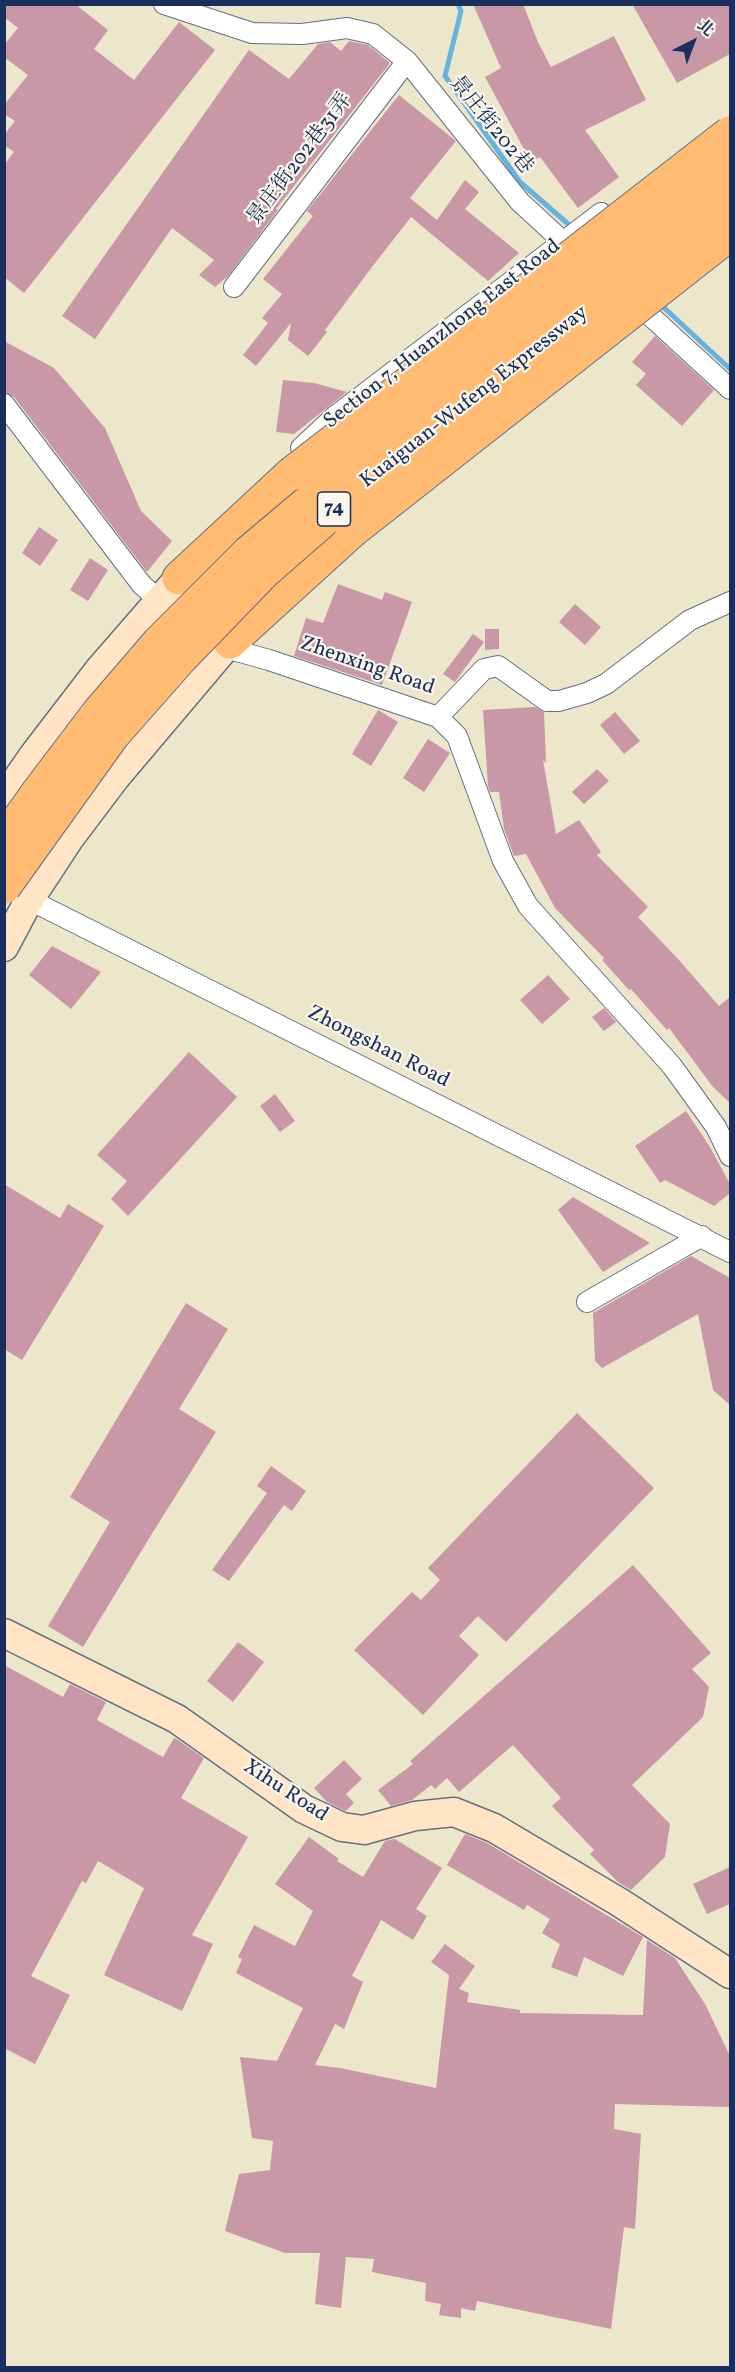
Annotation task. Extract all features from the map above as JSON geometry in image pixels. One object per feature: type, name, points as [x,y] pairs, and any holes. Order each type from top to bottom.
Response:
[{"type":"highway","points":[[169,590],[291,474],[730,133]]},
{"type":"highway","name":"Kuaiguan-Wufeng Expressway","points":[[4,840],[98,713],[159,642],[249,552],[344,472],[730,169]]},
{"type":"highway","name":"Kuaiguan-Wufeng Expressway","points":[[13,891],[113,735],[180,659],[264,572],[357,490],[730,200]]},
{"type":"highway","points":[[228,645],[352,531],[730,234]]},
{"type":"street","name":"景庄街202巷","points":[[164,4],[252,33],[302,34],[347,28],[374,34],[407,61],[520,202],[563,242],[600,258],[631,285],[651,315],[730,389]]},
{"type":"street","name":"景庄街202巷31弄","points":[[234,287],[407,61]]},
{"type":"street","name":"Section 7, Huanzhong East Road","points":[[4,798],[65,714],[169,590],[205,536],[334,417],[730,115]]},
{"type":"street","name":"Section 7, Huanzhong East Road","points":[[169,590],[244,543],[337,464],[730,156]]},
{"type":"street","points":[[228,645],[233,619],[270,579],[328,523],[730,208]]},
{"type":"street","points":[[4,919],[13,891],[69,838],[115,778],[228,645],[272,624],[377,529],[730,253]]},
{"type":"street","name":"Zhenxing Road","points":[[4,404],[142,585],[169,590],[228,645],[438,717],[458,736],[503,861],[528,906],[672,1066],[716,1127],[730,1155]]},
{"type":"street","points":[[438,717],[484,669],[498,666],[547,701],[559,701],[587,693],[606,684],[690,620],[730,602]]},
{"type":"street","points":[[4,947],[13,891]]},
{"type":"street","name":"Zhongshan Road","points":[[13,891],[730,1252]]},
{"type":"street","points":[[587,1302],[702,1236]]},
{"type":"street","name":"Xihu Road","points":[[4,1633],[177,1719],[304,1809],[342,1827],[364,1830],[415,1816],[454,1812],[494,1828],[619,1902],[730,1974]]},
{"type":"building","points":[[4,4],[75,4],[108,30],[94,49],[134,80],[179,22],[215,50],[24,293],[4,277],[4,165],[14,152],[4,145],[4,135],[15,121],[4,114],[4,105],[28,75],[4,57],[4,45],[18,28],[4,17]]},
{"type":"building","points":[[473,4],[523,4],[551,67],[614,36],[646,100],[585,130],[619,177],[578,208],[540,157],[531,162],[485,77],[501,68]]},
{"type":"building","points":[[632,4],[730,4],[730,54],[677,83]]},
{"type":"building","points":[[349,41],[368,45],[390,63],[276,209],[278,210],[228,276],[215,287],[199,275],[214,260],[172,228],[95,339],[62,316],[249,50],[289,79],[318,44],[330,42],[341,51]]},
{"type":"building","points":[[399,95],[456,141],[410,198],[437,220],[465,180],[479,192],[465,209],[519,253],[488,281],[411,217],[325,330],[327,332],[308,356],[288,340],[291,323],[256,366],[243,355],[268,323],[262,318],[282,294],[263,279],[313,216],[307,211]]},
{"type":"building","points":[[655,336],[714,390],[682,426],[636,385],[646,374],[632,362]]},
{"type":"building","points":[[4,341],[54,368],[105,428],[141,511],[172,541],[147,572],[14,397],[4,392]]},
{"type":"building","points":[[283,380],[314,383],[347,392],[294,434],[276,432]]},
{"type":"building","points":[[39,527],[58,540],[40,566],[22,553]]},
{"type":"building","points":[[90,558],[108,570],[88,601],[70,590]]},
{"type":"building","points":[[338,584],[382,600],[385,592],[412,602],[382,685],[294,656],[306,618],[323,623]]},
{"type":"building","points":[[575,604],[601,627],[585,645],[559,622]]},
{"type":"building","points":[[485,629],[499,629],[499,649],[485,650]]},
{"type":"building","points":[[473,634],[484,642],[455,682],[443,674]]},
{"type":"building","points":[[535,707],[544,712],[546,763],[543,760],[556,834],[579,820],[601,852],[597,855],[648,907],[638,917],[719,1006],[730,997],[730,1103],[713,1087],[669,1028],[667,1030],[602,960],[604,958],[555,908],[526,854],[514,856],[504,829],[499,792],[490,792],[488,786],[483,710]]},
{"type":"building","points":[[378,710],[398,722],[371,766],[352,754]]},
{"type":"building","points":[[615,712],[640,741],[624,754],[600,725]]},
{"type":"building","points":[[428,739],[450,753],[424,792],[403,778]]},
{"type":"building","points":[[597,769],[609,781],[584,804],[572,792]]},
{"type":"building","points":[[52,946],[101,972],[71,1009],[29,975]]},
{"type":"building","points":[[548,975],[570,999],[542,1024],[520,1000]]},
{"type":"building","points":[[604,1008],[616,1022],[604,1031],[592,1017]]},
{"type":"building","points":[[189,1052],[237,1097],[128,1216],[111,1199],[127,1181],[97,1155]]},
{"type":"building","points":[[275,1094],[295,1121],[280,1132],[260,1106]]},
{"type":"building","points":[[686,1111],[710,1147],[730,1184],[730,1193],[714,1206],[665,1180],[660,1183],[635,1146]]},
{"type":"building","points":[[4,1184],[60,1218],[68,1204],[104,1226],[22,1360],[4,1349]]},
{"type":"building","points":[[573,1197],[650,1243],[603,1272],[558,1210]]},
{"type":"building","points":[[691,1256],[730,1278],[730,1405],[713,1390],[698,1314],[602,1368],[595,1361],[593,1313]]},
{"type":"building","points":[[186,1303],[228,1329],[179,1409],[216,1432],[83,1647],[48,1626],[110,1522],[70,1497]]},
{"type":"building","points":[[577,1413],[654,1488],[506,1642],[478,1616],[459,1636],[479,1655],[423,1715],[354,1650],[412,1592],[421,1600],[440,1580],[428,1568]]},
{"type":"building","points":[[271,1466],[306,1491],[292,1511],[284,1505],[229,1581],[212,1570],[267,1493],[257,1486]]},
{"type":"building","points":[[633,1565],[711,1653],[692,1669],[709,1687],[703,1717],[632,1785],[670,1824],[665,1857],[631,1890],[618,1882],[590,1854],[594,1850],[552,1806],[561,1798],[513,1745],[459,1792],[447,1778],[435,1789],[431,1785],[412,1800],[391,1806],[378,1790],[413,1764],[410,1761]]},
{"type":"building","points":[[238,1642],[264,1662],[233,1702],[207,1681]]},
{"type":"building","points":[[4,1665],[63,1697],[70,1684],[106,1702],[97,1720],[163,1757],[174,1738],[204,1758],[181,1798],[248,1837],[192,1935],[213,1944],[182,2011],[104,1975],[144,1888],[98,1861],[86,1883],[82,1881],[31,1976],[70,1995],[35,2064],[4,2048]]},
{"type":"building","points":[[344,1760],[362,1779],[346,1794],[354,1803],[346,1811],[327,1802],[314,1788]]},
{"type":"building","points":[[465,1834],[487,1843],[643,1937],[623,1976],[584,1957],[577,1977],[551,1967],[560,1944],[542,1933],[550,1919],[527,1905],[524,1910],[447,1865]]},
{"type":"building","points":[[309,1837],[339,1859],[337,1861],[363,1877],[385,1841],[395,1839],[442,1868],[416,1909],[427,1916],[413,1940],[381,1920],[352,1976],[363,1982],[344,2029],[335,2024],[315,2065],[436,2088],[449,1975],[431,1962],[445,1944],[475,1966],[459,1989],[469,1993],[467,2002],[520,2010],[520,2013],[643,2015],[647,1940],[675,1958],[705,2004],[730,2056],[730,2107],[615,2104],[614,2129],[641,2134],[635,2229],[624,2227],[611,2329],[477,2301],[475,2311],[461,2308],[461,2318],[439,2315],[441,2304],[425,2301],[426,2283],[372,2272],[374,2259],[346,2257],[341,2308],[315,2304],[320,2253],[285,2253],[225,2231],[239,2174],[270,2170],[273,2141],[252,2138],[240,2057],[277,2061],[303,2008],[236,1973],[242,1959],[238,1957],[254,1925],[295,1946],[313,1911],[275,1884]]},
{"type":"building","points":[[730,1867],[730,1904],[707,1914],[693,1884]]},
{"type":"waterway","points":[[458,4],[461,11],[445,76],[520,182],[575,230]]},
{"type":"waterway","points":[[659,303],[730,369]]}]
